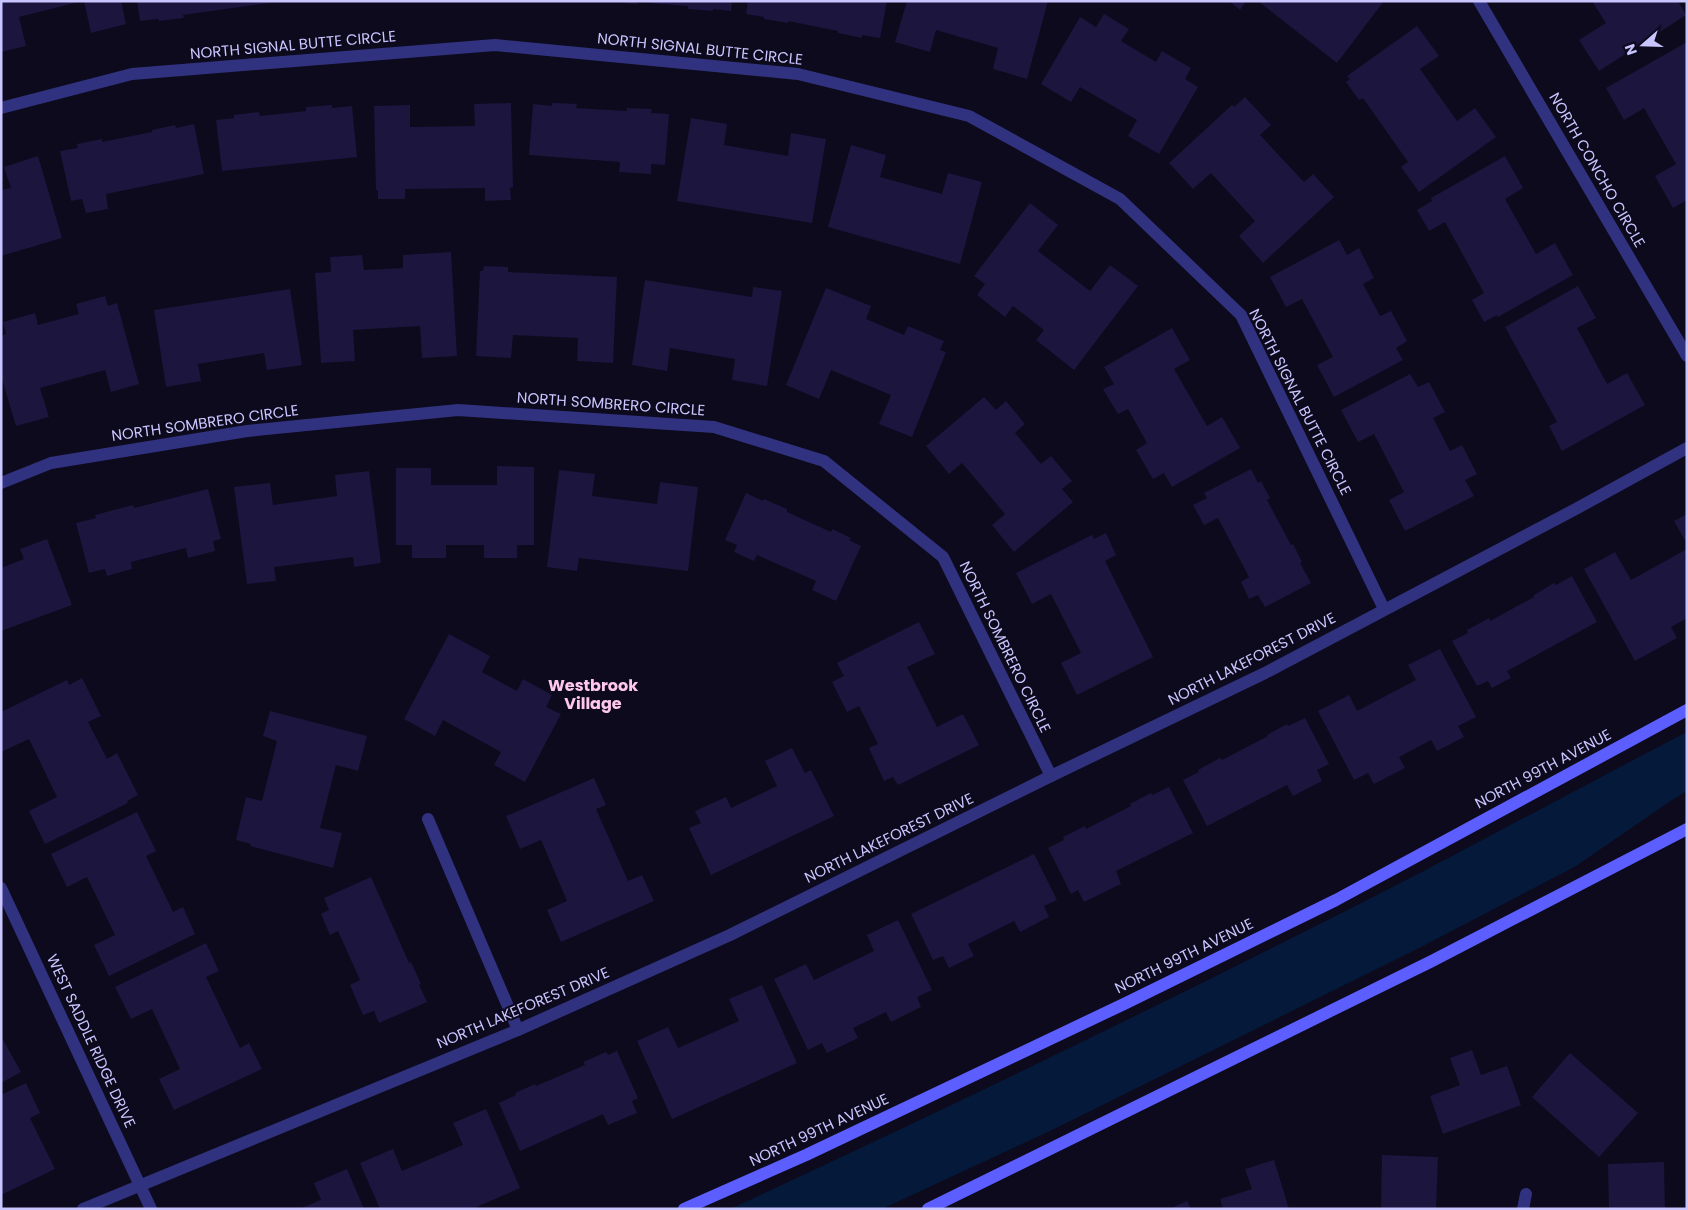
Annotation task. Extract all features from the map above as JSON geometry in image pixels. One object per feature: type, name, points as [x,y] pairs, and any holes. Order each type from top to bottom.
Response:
[{"type":"main road","name":"NORTH 99TH AVENUE","points":[[684,1209],[823,1147],[1336,900],[1687,710]]},
{"type":"main road","points":[[928,1209],[1432,961],[1687,829]]},
{"type":"street","name":"NORTH CONCHO CIRCLE","points":[[1479,1],[1687,356]]},
{"type":"street","name":"NORTH SIGNAL BUTTE CIRCLE","points":[[1,108],[132,74],[495,45],[798,74],[969,116],[1120,199],[1241,316],[1384,609]]},
{"type":"street","name":"NORTH SOMBRERO CIRCLE","points":[[1,483],[51,463],[247,431],[458,410],[714,427],[824,461],[943,558],[1051,776]]},
{"type":"street","name":"NORTH LAKEFOREST DRIVE","points":[[83,1209],[518,1030],[730,935],[1051,776],[1265,673],[1687,448]]},
{"type":"street","points":[[428,819],[518,1030]]},
{"type":"street","name":"WEST SADDLE RIDGE DRIVE","points":[[1,888],[151,1209]]},
{"type":"street","points":[[1523,1209],[1526,1194]]},
{"type":"water","points":[[1687,732],[1687,791],[1576,866],[1421,947],[1052,1130],[882,1209],[730,1209],[989,1087],[1246,961],[1416,875]]},
{"type":"building","points":[[1,1],[79,2],[19,17],[26,46],[1,52]]},
{"type":"building","points":[[84,1],[121,1],[126,24],[91,33]]},
{"type":"building","points":[[137,1],[276,2],[183,15],[184,18],[140,21]]},
{"type":"building","points":[[625,1],[637,1],[637,4],[625,3]]},
{"type":"building","points":[[650,1],[732,1],[731,11],[713,9],[713,11],[688,9],[688,6],[650,3]]},
{"type":"building","points":[[748,1],[887,1],[880,38],[862,35],[862,38],[838,33],[838,31],[788,21],[788,23],[764,19],[764,17],[746,14]]},
{"type":"building","points":[[907,1],[1048,1],[1027,79],[993,69],[998,48],[936,30],[930,52],[895,42]]},
{"type":"building","points":[[1229,1],[1246,1],[1240,10]]},
{"type":"building","points":[[1258,1],[1384,1],[1337,63]]},
{"type":"building","points":[[1592,1],[1678,1],[1686,15],[1599,71],[1579,40],[1606,23]]},
{"type":"building","points":[[1104,14],[1129,29],[1121,41],[1156,62],[1162,51],[1191,68],[1185,79],[1198,87],[1159,154],[1128,136],[1137,120],[1080,87],[1071,102],[1041,84],[1080,17],[1096,27]]},
{"type":"building","points":[[1417,26],[1439,56],[1420,69],[1457,121],[1475,108],[1496,137],[1419,192],[1401,167],[1408,162],[1363,98],[1359,100],[1346,82],[1350,79],[1347,76]]},
{"type":"building","points":[[1687,42],[1687,200],[1673,208],[1655,176],[1676,164],[1644,108],[1624,120],[1606,88]]},
{"type":"building","points":[[1245,97],[1271,125],[1260,135],[1304,182],[1313,174],[1334,197],[1263,263],[1239,236],[1255,221],[1211,173],[1193,189],[1169,163],[1232,105],[1234,107]]},
{"type":"building","points":[[511,103],[513,187],[510,188],[511,200],[485,201],[485,188],[405,189],[405,199],[378,199],[378,190],[376,190],[374,106],[410,105],[410,127],[475,126],[474,104]]},
{"type":"building","points":[[552,103],[577,104],[576,108],[627,111],[627,108],[652,109],[651,113],[669,114],[665,165],[651,164],[651,174],[619,172],[620,162],[529,155],[533,104],[552,106]]},
{"type":"building","points":[[332,105],[332,108],[352,106],[357,157],[222,171],[216,120],[234,118],[234,115],[259,112],[260,116],[306,111],[306,107]]},
{"type":"building","points":[[691,118],[727,124],[724,145],[788,156],[791,133],[826,139],[812,223],[677,201]]},
{"type":"building","points":[[194,124],[204,174],[106,194],[108,209],[86,213],[82,199],[71,201],[60,151],[78,148],[77,144],[102,139],[102,142],[152,132],[152,130],[175,125],[176,128]]},
{"type":"building","points":[[851,145],[886,155],[880,177],[942,194],[948,173],[982,182],[960,264],[828,227]]},
{"type":"building","points":[[38,156],[62,238],[1,256],[1,190],[11,188],[4,167]]},
{"type":"building","points":[[1505,156],[1523,188],[1505,199],[1536,254],[1555,243],[1573,275],[1498,317],[1497,315],[1484,322],[1472,300],[1484,293],[1445,222],[1429,231],[1417,210],[1432,201],[1431,198]]},
{"type":"building","points":[[1030,203],[1058,225],[1038,251],[1090,291],[1110,265],[1138,286],[1074,370],[1036,340],[1044,330],[1013,306],[1005,317],[977,295],[985,284],[974,276]]},
{"type":"building","points":[[1339,240],[1347,255],[1359,248],[1374,278],[1363,284],[1380,316],[1391,311],[1407,341],[1396,348],[1403,360],[1334,397],[1317,365],[1333,357],[1302,299],[1286,307],[1270,277]]},
{"type":"building","points":[[451,252],[457,356],[422,358],[420,326],[353,330],[355,361],[321,363],[315,273],[331,272],[330,257],[362,255],[364,270],[403,268],[403,255]]},
{"type":"building","points":[[484,266],[508,267],[508,272],[617,277],[613,363],[577,361],[578,338],[513,335],[511,358],[476,356],[480,271],[483,271]]},
{"type":"building","points":[[645,280],[752,297],[753,287],[782,291],[767,386],[732,380],[735,359],[670,348],[667,371],[632,365]]},
{"type":"building","points":[[1578,286],[1596,318],[1577,328],[1607,384],[1627,373],[1645,405],[1562,451],[1549,426],[1557,422],[1505,327]]},
{"type":"building","points":[[826,288],[871,306],[866,319],[904,335],[908,326],[944,341],[940,350],[946,352],[912,437],[879,424],[891,395],[831,370],[819,399],[786,385]]},
{"type":"building","points":[[290,289],[302,365],[267,370],[264,353],[198,364],[201,381],[166,387],[154,310]]},
{"type":"building","points":[[105,296],[108,306],[117,303],[139,384],[111,392],[105,370],[40,388],[49,417],[16,426],[1,376],[1,336],[6,334],[3,322],[35,313],[38,325],[79,314],[76,304]]},
{"type":"building","points":[[1172,328],[1190,360],[1174,369],[1207,426],[1222,417],[1240,448],[1172,487],[1164,473],[1153,479],[1136,450],[1147,443],[1128,409],[1118,414],[1103,389],[1114,384],[1104,367]]},
{"type":"building","points":[[1410,374],[1418,387],[1429,382],[1445,412],[1433,418],[1450,451],[1462,445],[1477,474],[1465,480],[1474,496],[1405,531],[1389,500],[1404,492],[1374,434],[1358,442],[1341,410]]},
{"type":"building","points":[[984,397],[996,410],[1006,401],[1025,424],[1015,433],[1041,464],[1051,456],[1072,481],[1062,489],[1073,502],[1014,552],[992,525],[1005,514],[962,463],[949,474],[926,446]]},
{"type":"building","points":[[497,466],[534,467],[534,545],[517,545],[517,558],[484,558],[484,545],[446,545],[446,558],[412,558],[412,545],[396,545],[396,468],[431,468],[431,485],[497,485]]},
{"type":"building","points":[[1251,469],[1258,483],[1261,481],[1270,498],[1267,500],[1291,545],[1293,544],[1302,562],[1300,563],[1311,583],[1265,607],[1258,595],[1249,599],[1241,582],[1249,577],[1218,518],[1204,525],[1193,505],[1207,498],[1204,493]]},
{"type":"building","points":[[559,470],[595,474],[592,496],[657,504],[660,482],[698,487],[688,571],[579,558],[577,571],[547,567]]},
{"type":"building","points":[[369,471],[381,563],[354,567],[353,557],[274,567],[276,581],[247,584],[234,487],[270,483],[273,505],[337,496],[335,475]]},
{"type":"building","points":[[208,489],[221,539],[213,541],[215,551],[188,558],[186,548],[131,562],[132,569],[107,576],[105,569],[89,573],[76,523],[96,518],[95,515],[133,505],[134,508]]},
{"type":"building","points":[[746,493],[787,509],[787,512],[831,532],[832,529],[851,538],[849,540],[861,546],[836,601],[812,590],[816,581],[757,555],[754,561],[734,552],[737,545],[725,540]]},
{"type":"building","points":[[1687,514],[1687,544],[1674,521]]},
{"type":"building","points":[[1106,533],[1116,555],[1105,561],[1153,657],[1077,695],[1061,663],[1081,653],[1051,594],[1032,604],[1016,573],[1092,535],[1094,539]]},
{"type":"building","points":[[47,539],[72,605],[1,631],[1,568],[24,559],[20,549]]},
{"type":"building","points":[[1687,549],[1687,618],[1671,627],[1677,638],[1635,661],[1584,569],[1615,552],[1631,580]]},
{"type":"building","points":[[1572,576],[1597,622],[1507,671],[1511,678],[1492,688],[1488,681],[1477,686],[1452,641],[1468,633],[1467,630],[1489,618],[1490,621],[1534,597],[1534,595],[1554,583],[1556,585]]},
{"type":"building","points":[[919,622],[935,654],[907,667],[937,727],[963,714],[979,745],[898,785],[893,777],[884,781],[869,748],[878,744],[859,706],[847,712],[832,682],[844,676],[837,663]]},
{"type":"building","points":[[449,634],[490,656],[482,672],[517,691],[523,679],[552,695],[546,707],[561,714],[525,782],[494,765],[501,752],[443,720],[435,736],[404,719]]},
{"type":"building","points":[[1440,649],[1476,717],[1458,726],[1464,737],[1437,751],[1431,740],[1399,757],[1405,768],[1374,784],[1368,773],[1354,780],[1318,711],[1349,695],[1357,711],[1416,680],[1408,665]]},
{"type":"building","points":[[82,678],[101,716],[88,722],[107,759],[117,753],[138,795],[127,801],[128,803],[45,844],[29,811],[57,797],[29,739],[1,752],[1,712],[67,680],[69,685]]},
{"type":"building","points":[[270,711],[367,736],[358,771],[336,765],[320,828],[342,833],[333,868],[250,846],[251,844],[236,840],[246,797],[262,801],[277,741],[263,736]]},
{"type":"building","points":[[1305,718],[1329,764],[1317,770],[1322,781],[1293,796],[1287,785],[1207,826],[1183,780],[1220,758],[1222,760],[1287,724],[1288,726]]},
{"type":"building","points":[[792,748],[805,773],[811,770],[834,816],[711,875],[689,828],[701,823],[695,811],[726,797],[731,808],[777,786],[765,761]]},
{"type":"building","points":[[594,778],[606,805],[596,809],[628,881],[642,875],[654,901],[561,942],[547,910],[567,901],[541,840],[520,849],[506,816]]},
{"type":"building","points":[[1169,787],[1193,833],[1116,871],[1121,884],[1084,902],[1078,890],[1071,894],[1048,848],[1064,840],[1063,837],[1085,826],[1086,829],[1131,806],[1130,804],[1151,793],[1152,795]]},
{"type":"building","points":[[137,812],[156,851],[146,856],[173,912],[183,907],[195,934],[109,976],[94,945],[115,935],[87,877],[67,887],[51,854]]},
{"type":"building","points":[[1034,854],[1057,900],[1044,906],[1049,917],[1020,932],[1014,921],[968,944],[974,956],[949,968],[943,956],[933,960],[911,914]]},
{"type":"building","points":[[371,877],[409,963],[411,962],[421,984],[419,985],[427,1002],[379,1023],[374,1011],[363,1015],[350,985],[360,980],[338,931],[330,935],[321,914],[329,910],[324,898]]},
{"type":"building","points":[[898,920],[932,990],[917,997],[921,1007],[891,1022],[886,1012],[853,1028],[858,1038],[827,1053],[822,1043],[808,1050],[774,979],[806,964],[814,980],[874,951],[867,935]]},
{"type":"building","points":[[206,943],[219,971],[206,977],[240,1048],[249,1043],[262,1069],[174,1110],[159,1079],[180,1069],[152,1009],[131,1019],[115,987]]},
{"type":"building","points":[[762,985],[797,1063],[672,1119],[637,1041],[668,1027],[678,1048],[739,1021],[729,999]]},
{"type":"building","points":[[1,1036],[21,1072],[1,1083]]},
{"type":"building","points":[[1472,1050],[1481,1075],[1507,1066],[1521,1105],[1443,1134],[1430,1096],[1460,1085],[1450,1058]]},
{"type":"building","points":[[617,1051],[638,1098],[632,1101],[637,1113],[608,1125],[603,1114],[520,1151],[499,1103],[535,1084],[536,1086],[585,1065],[583,1062],[606,1052],[608,1055]]},
{"type":"building","points":[[1570,1053],[1638,1113],[1599,1157],[1532,1097]]},
{"type":"building","points":[[26,1083],[40,1113],[30,1118],[55,1169],[1,1195],[1,1095]]},
{"type":"building","points":[[486,1109],[520,1188],[472,1209],[380,1209],[360,1163],[393,1149],[402,1171],[463,1145],[453,1123]]},
{"type":"building","points":[[1382,1155],[1438,1157],[1436,1209],[1381,1209]]},
{"type":"building","points":[[1274,1160],[1289,1209],[1223,1209],[1220,1199],[1252,1189],[1245,1169]]},
{"type":"building","points":[[1664,1162],[1665,1209],[1609,1209],[1608,1164]]},
{"type":"building","points":[[347,1169],[364,1209],[299,1209],[321,1200],[314,1183]]},
{"type":"building","points":[[1187,1201],[1191,1209],[1169,1209]]},
{"type":"district","name":"Westbrook Village","points":[[593,694]]}]
